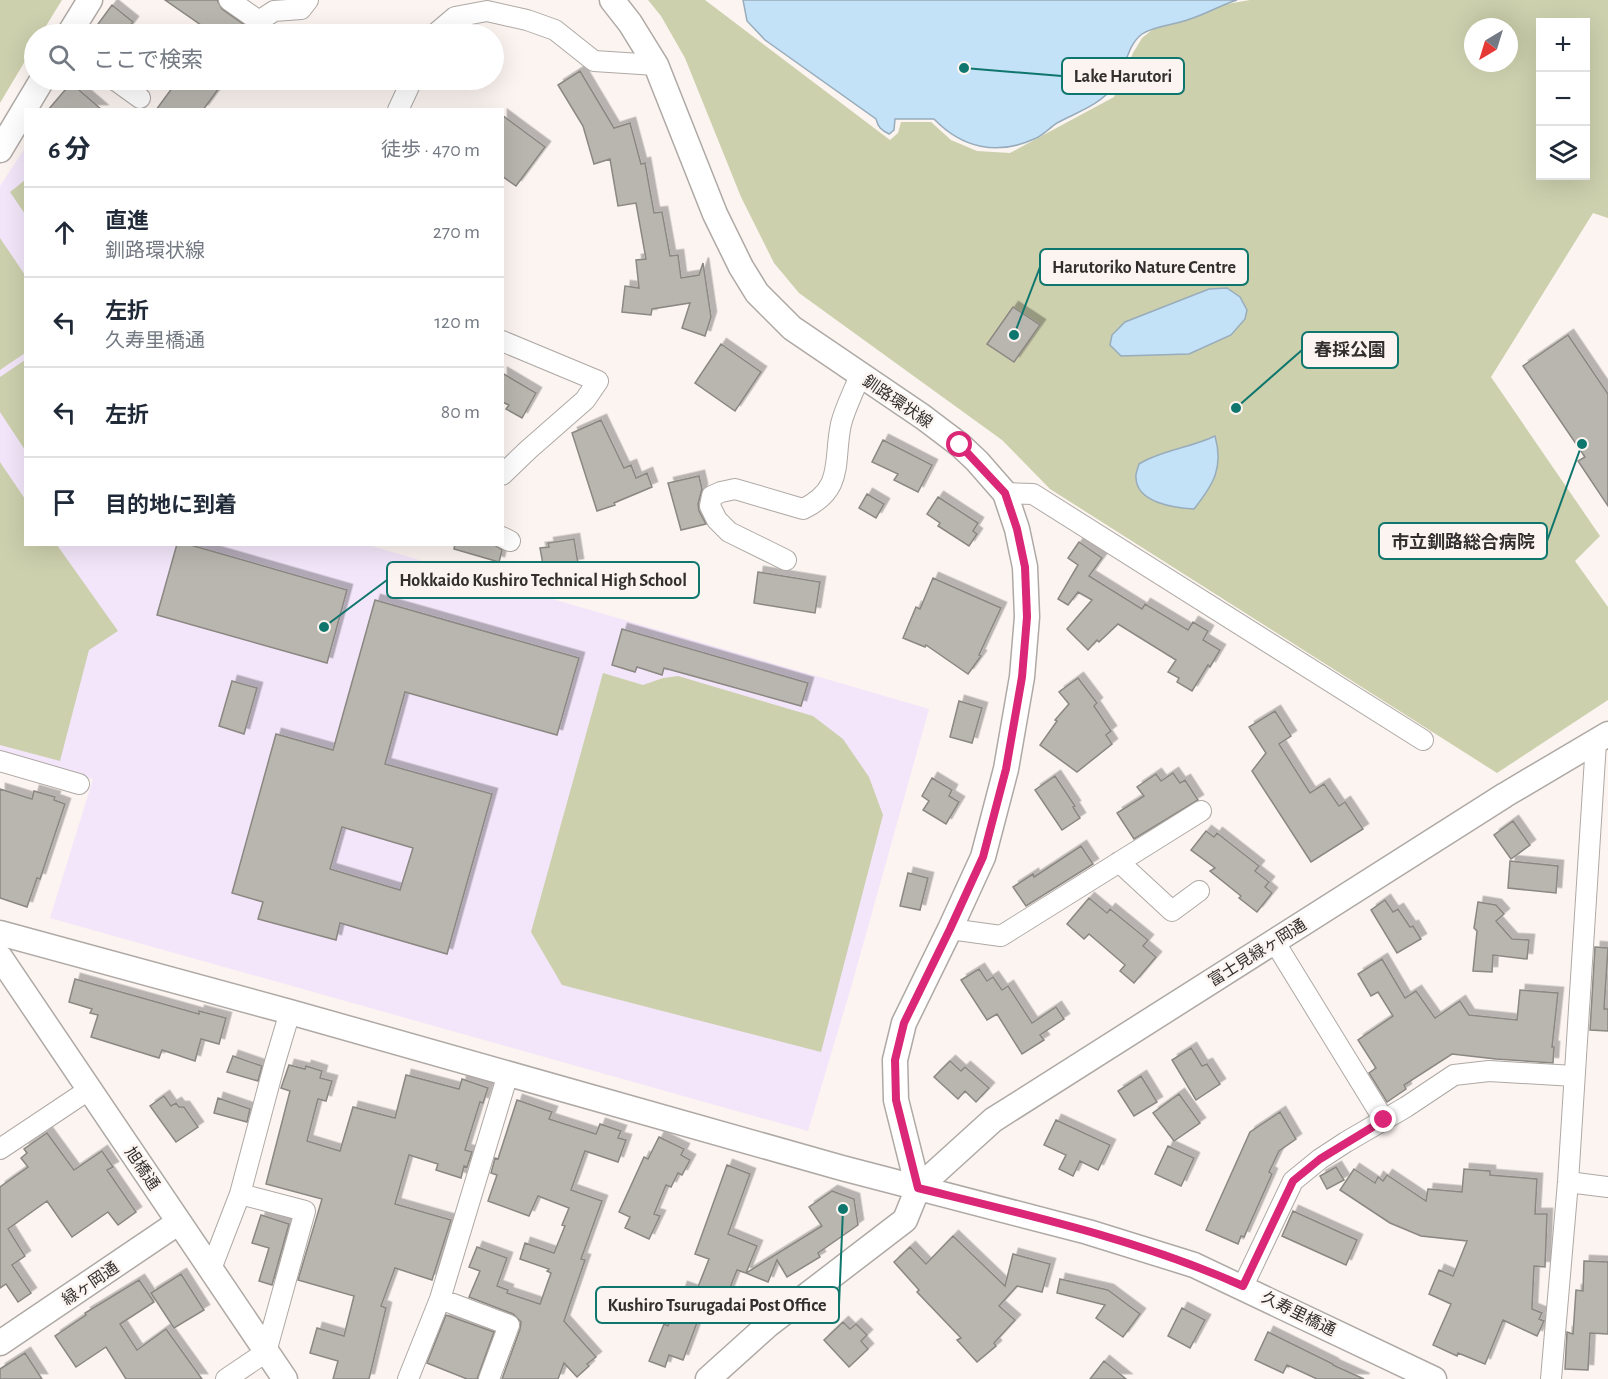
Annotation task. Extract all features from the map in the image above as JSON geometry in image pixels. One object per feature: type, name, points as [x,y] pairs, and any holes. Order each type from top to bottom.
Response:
[{"type":"street","points":[[75,24],[90,0]]},
{"type":"street","points":[[229,0],[260,21],[274,11],[301,9],[308,0]]},
{"type":"street","name":"釧路環状線","points":[[612,0],[630,23],[656,66],[715,214],[741,267],[757,293],[792,328],[923,417],[960,445],[1005,493],[1017,529],[1025,567],[1027,617],[1022,677],[1006,769],[983,857],[904,1023],[895,1060],[896,1100],[918,1188]]},
{"type":"street","points":[[446,24],[455,16],[487,11],[527,20],[555,30],[594,61],[656,66]]},
{"type":"street","points":[[25,108],[36,90]]},
{"type":"street","points":[[129,90],[140,98]]},
{"type":"street","points":[[399,108],[407,90]]},
{"type":"street","points":[[0,150],[24,110]]},
{"type":"street","points":[[504,342],[598,381],[585,400],[504,473]]},
{"type":"street","points":[[786,560],[729,532],[717,520],[710,506],[712,496],[735,489],[803,509],[817,502],[830,488],[837,470],[841,424],[860,375]]},
{"type":"street","points":[[1005,493],[1033,494],[1423,740]]},
{"type":"street","points":[[1551,1379],[1602,738]]},
{"type":"street","name":"富士見緑ヶ岡通","points":[[918,1188],[993,1120],[1505,795],[1602,738]]},
{"type":"street","points":[[0,761],[79,784]]},
{"type":"street","points":[[950,929],[1001,936],[1201,811]]},
{"type":"street","points":[[1119,862],[1172,911],[1199,891]]},
{"type":"street","name":"久寿里橋通","points":[[0,933],[291,1012],[808,1159],[1088,1232],[1194,1264],[1434,1379]]},
{"type":"street","points":[[1274,941],[1384,1120]]},
{"type":"street","name":"旭橋通","points":[[0,957],[285,1379]]},
{"type":"street","points":[[211,1269],[240,1194],[275,1062],[291,1012]]},
{"type":"street","points":[[1243,1286],[1293,1181],[1320,1159],[1454,1075],[1489,1071],[1574,1076]]},
{"type":"street","points":[[408,1379],[440,1299],[508,1074]]},
{"type":"street","points":[[0,1149],[90,1089]]},
{"type":"street","points":[[1568,1182],[1608,1187]]},
{"type":"street","points":[[708,1379],[768,1325],[905,1220],[918,1188]]},
{"type":"street","points":[[226,1379],[266,1352],[305,1211],[240,1194]]},
{"type":"street","name":"緑ヶ岡通","points":[[0,1343],[179,1222]]},
{"type":"street","points":[[440,1299],[509,1325],[489,1379]]},
{"type":"shaded area","points":[[24,150],[24,546],[371,546],[929,709],[808,1131],[50,918],[93,779],[0,755],[0,186]]},
{"type":"green space","points":[[0,0],[62,0],[47,24],[24,24],[24,63],[0,103]]},
{"type":"green space","points":[[648,0],[705,0],[890,140],[898,133],[901,122],[931,122],[951,140],[977,151],[1010,153],[1114,97],[1142,38],[1168,17],[1200,1],[1227,4],[1250,0],[1608,0],[1608,218],[1593,213],[1491,377],[1600,536],[1575,561],[1608,607],[1608,700],[1497,773],[1050,489],[1002,440],[799,293],[774,263],[741,197],[685,58],[661,16]]},
{"type":"green space","points":[[24,181],[24,213],[10,192]]},
{"type":"green space","points":[[0,238],[24,274],[24,354],[0,370]]},
{"type":"green space","points":[[24,361],[24,448],[0,412],[0,377]]},
{"type":"green space","points":[[0,462],[24,498],[24,546],[58,546],[118,631],[89,650],[60,761],[0,745]]},
{"type":"green space","points":[[603,673],[643,685],[678,676],[813,716],[843,739],[869,777],[883,815],[821,1052],[562,985],[531,932]]},
{"type":"water","points":[[743,0],[1237,0],[1196,17],[1142,34],[1129,52],[1118,80],[1102,99],[1057,123],[1037,138],[1007,147],[993,148],[968,143],[956,137],[934,119],[895,119],[894,130],[889,134],[886,133],[876,119],[765,40],[747,21]]},
{"type":"water","points":[[1227,288],[1240,297],[1247,310],[1245,319],[1231,335],[1189,354],[1121,356],[1110,345],[1112,335],[1125,322],[1209,289]]},
{"type":"water","points":[[1215,436],[1218,458],[1215,476],[1207,492],[1194,509],[1158,502],[1143,493],[1136,478],[1139,464],[1157,455]]},
{"type":"building","points":[[165,0],[217,0],[222,9],[243,24],[200,24]]},
{"type":"building","points":[[112,5],[133,22],[132,24],[98,24]]},
{"type":"building","points":[[580,71],[614,128],[630,123],[641,164],[645,163],[654,213],[662,212],[670,256],[678,255],[681,278],[699,275],[703,263],[711,317],[705,336],[682,328],[690,303],[652,309],[651,315],[622,312],[625,286],[639,288],[636,260],[646,259],[636,203],[618,206],[610,159],[594,164],[583,126],[558,85]]},
{"type":"building","points":[[65,90],[79,90],[100,108],[50,108]]},
{"type":"building","points":[[171,90],[218,90],[204,108],[157,108]]},
{"type":"building","points":[[504,116],[545,147],[516,186],[504,177]]},
{"type":"building","points":[[1013,307],[1040,325],[1014,362],[987,344]]},
{"type":"building","points":[[1568,335],[1608,394],[1608,506],[1578,461],[1585,457],[1523,366]]},
{"type":"building","points":[[721,344],[761,372],[735,411],[695,383]]},
{"type":"building","points":[[504,374],[536,393],[522,418],[506,409],[509,405],[504,403]]},
{"type":"building","points":[[601,420],[624,468],[631,465],[636,478],[647,473],[652,487],[597,511],[572,433]]},
{"type":"building","points":[[883,440],[932,465],[918,492],[894,480],[898,474],[872,462]]},
{"type":"building","points":[[699,476],[702,489],[698,504],[699,511],[706,524],[681,530],[668,483]]},
{"type":"building","points":[[867,494],[884,504],[876,518],[859,508]]},
{"type":"building","points":[[938,497],[978,523],[973,531],[977,534],[969,546],[938,526],[940,523],[927,514]]},
{"type":"building","points":[[574,539],[578,564],[544,570],[540,548],[549,547],[548,543]]},
{"type":"building","points":[[1079,542],[1102,558],[1089,576],[1142,609],[1145,604],[1188,630],[1193,622],[1208,631],[1203,640],[1220,650],[1192,691],[1177,682],[1179,678],[1168,672],[1176,660],[1118,624],[1088,650],[1067,629],[1092,600],[1078,592],[1068,605],[1058,599],[1078,565],[1068,558]]},
{"type":"building","points":[[176,546],[194,546],[347,590],[327,663],[157,615]]},
{"type":"building","points":[[455,546],[496,546],[502,550],[499,562],[454,549]]},
{"type":"building","points":[[758,572],[820,582],[815,613],[754,603]]},
{"type":"building","points":[[933,578],[1001,608],[979,655],[981,656],[968,674],[926,645],[925,647],[903,638],[916,607],[920,609]]},
{"type":"building","points":[[375,600],[579,658],[557,735],[405,692],[385,764],[492,794],[447,954],[340,923],[336,940],[258,919],[263,902],[232,893],[276,734],[333,750]],"holes":[[[342,827],[413,848],[400,890],[330,869]]]},
{"type":"building","points":[[622,629],[808,683],[801,706],[664,668],[662,675],[637,667],[635,672],[612,665]]},
{"type":"building","points":[[1078,678],[1097,703],[1094,706],[1111,731],[1106,735],[1112,744],[1077,772],[1040,745],[1057,721],[1055,720],[1069,704],[1059,692]]},
{"type":"building","points":[[232,681],[257,688],[244,734],[219,726]]},
{"type":"building","points":[[959,701],[982,708],[972,743],[950,737]]},
{"type":"building","points":[[1275,711],[1291,736],[1279,744],[1310,793],[1324,784],[1339,806],[1345,802],[1363,829],[1311,862],[1252,771],[1266,753],[1249,727]]},
{"type":"building","points":[[1173,773],[1180,783],[1185,780],[1198,800],[1134,839],[1117,813],[1144,796],[1137,787],[1156,774],[1161,781]]},
{"type":"building","points":[[1055,776],[1075,806],[1073,807],[1080,818],[1062,830],[1035,790]]},
{"type":"building","points":[[932,778],[952,790],[949,796],[959,802],[946,824],[923,810],[929,801],[922,796]]},
{"type":"building","points":[[0,789],[32,799],[34,791],[55,797],[54,800],[65,804],[40,879],[37,878],[27,907],[0,898]]},
{"type":"building","points":[[1513,821],[1530,845],[1511,859],[1494,835]]},
{"type":"building","points":[[1206,831],[1214,837],[1217,833],[1259,866],[1255,871],[1269,882],[1265,887],[1272,893],[1257,912],[1210,871],[1215,868],[1191,850]]},
{"type":"building","points":[[1081,846],[1093,864],[1026,906],[1013,887],[1033,874],[1034,877]]},
{"type":"building","points":[[1510,861],[1558,866],[1556,893],[1508,888]]},
{"type":"building","points":[[908,873],[928,878],[920,910],[900,906]]},
{"type":"building","points":[[1089,898],[1107,913],[1110,909],[1148,940],[1143,946],[1156,957],[1134,983],[1120,971],[1125,965],[1089,934],[1084,939],[1067,924]]},
{"type":"building","points":[[1385,900],[1393,912],[1398,909],[1421,939],[1397,953],[1371,910]]},
{"type":"building","points":[[1478,902],[1496,905],[1504,914],[1496,921],[1512,939],[1529,940],[1527,959],[1493,955],[1492,972],[1473,971],[1477,931],[1474,928]]},
{"type":"building","points":[[1595,947],[1608,948],[1604,1009],[1608,1009],[1608,1031],[1590,1030]]},
{"type":"building","points":[[1382,959],[1405,998],[1416,991],[1435,1018],[1460,1001],[1469,1015],[1517,1020],[1520,990],[1558,993],[1552,1047],[1554,1047],[1553,1063],[1452,1054],[1404,1085],[1406,1089],[1387,1102],[1369,1073],[1376,1068],[1358,1040],[1393,1016],[1378,992],[1371,996],[1358,974]]},
{"type":"building","points":[[979,969],[987,981],[993,977],[1002,990],[1008,986],[1032,1023],[1056,1007],[1064,1019],[1040,1035],[1044,1040],[1022,1054],[997,1014],[987,1020],[961,980]]},
{"type":"building","points":[[75,979],[199,1014],[199,1011],[226,1018],[219,1044],[201,1039],[195,1061],[162,1050],[159,1058],[91,1037],[98,1015],[90,1013],[92,1009],[69,1002]]},
{"type":"building","points":[[1191,1048],[1202,1066],[1207,1064],[1220,1084],[1196,1100],[1172,1060]]},
{"type":"building","points":[[233,1056],[262,1066],[258,1081],[227,1072]]},
{"type":"building","points":[[950,1061],[961,1071],[965,1067],[989,1088],[976,1102],[965,1091],[958,1099],[934,1077]]},
{"type":"building","points":[[289,1065],[305,1069],[306,1066],[322,1071],[320,1078],[332,1081],[326,1101],[318,1099],[307,1141],[340,1151],[353,1107],[395,1118],[406,1075],[459,1089],[462,1079],[488,1088],[483,1103],[480,1102],[465,1150],[472,1152],[467,1167],[464,1166],[461,1178],[436,1170],[438,1164],[409,1155],[395,1204],[451,1220],[432,1280],[395,1268],[381,1306],[386,1308],[369,1379],[333,1379],[338,1361],[310,1353],[317,1328],[344,1336],[354,1296],[298,1280],[322,1199],[266,1184],[290,1091],[281,1088]]},
{"type":"building","points":[[1141,1076],[1157,1102],[1134,1116],[1118,1091]]},
{"type":"building","points":[[1179,1094],[1200,1123],[1174,1141],[1153,1113]]},
{"type":"building","points":[[164,1096],[171,1106],[176,1103],[179,1107],[184,1107],[198,1127],[176,1142],[150,1106]]},
{"type":"building","points":[[218,1098],[250,1109],[247,1122],[214,1113]]},
{"type":"building","points":[[517,1100],[552,1112],[549,1119],[596,1134],[600,1124],[621,1131],[618,1138],[626,1140],[618,1162],[585,1151],[571,1190],[602,1201],[581,1259],[585,1260],[564,1321],[596,1357],[577,1377],[564,1363],[558,1379],[502,1379],[521,1322],[513,1314],[469,1297],[480,1271],[469,1267],[477,1247],[507,1258],[497,1286],[508,1290],[507,1293],[540,1304],[551,1273],[547,1271],[549,1269],[520,1259],[525,1243],[554,1253],[565,1226],[562,1225],[569,1208],[538,1196],[529,1216],[488,1201],[497,1175],[491,1173],[495,1158],[498,1159]]},
{"type":"building","points":[[1280,1112],[1296,1139],[1279,1151],[1269,1172],[1272,1174],[1244,1237],[1241,1236],[1238,1244],[1206,1230],[1250,1132]]},
{"type":"building","points":[[1056,1120],[1110,1145],[1098,1170],[1080,1161],[1073,1176],[1059,1169],[1066,1155],[1044,1145]]},
{"type":"building","points":[[47,1133],[74,1170],[102,1151],[113,1167],[107,1170],[136,1212],[118,1225],[108,1212],[72,1237],[47,1201],[8,1229],[25,1256],[12,1265],[31,1293],[18,1302],[6,1284],[0,1288],[0,1187],[28,1167],[21,1158],[27,1153],[24,1149]]},
{"type":"building","points":[[659,1137],[684,1149],[681,1155],[690,1160],[682,1175],[678,1173],[671,1187],[666,1185],[654,1214],[660,1216],[649,1239],[625,1228],[630,1217],[619,1212],[644,1157],[648,1159]]},
{"type":"building","points":[[1168,1146],[1194,1158],[1181,1186],[1155,1174]]},
{"type":"building","points":[[727,1165],[750,1174],[728,1234],[757,1246],[746,1273],[737,1270],[718,1318],[701,1312],[683,1360],[669,1355],[665,1367],[649,1361],[664,1324],[668,1326],[682,1287],[696,1292],[709,1259],[695,1254]]},
{"type":"building","points":[[1336,1167],[1344,1180],[1327,1189],[1320,1176]]},
{"type":"building","points":[[1354,1169],[1375,1183],[1378,1177],[1383,1181],[1387,1175],[1426,1201],[1428,1189],[1462,1192],[1464,1169],[1490,1171],[1490,1175],[1537,1179],[1535,1214],[1547,1214],[1545,1267],[1534,1266],[1532,1309],[1542,1313],[1539,1319],[1544,1321],[1537,1336],[1503,1320],[1485,1364],[1458,1353],[1457,1356],[1433,1345],[1451,1304],[1429,1294],[1439,1270],[1453,1276],[1467,1241],[1421,1236],[1390,1223],[1340,1190]]},
{"type":"building","points":[[832,1191],[854,1199],[858,1225],[818,1253],[820,1257],[787,1277],[777,1260],[768,1282],[746,1273],[822,1226],[809,1207]]},
{"type":"building","points":[[1293,1211],[1357,1240],[1346,1265],[1282,1236]]},
{"type":"building","points":[[261,1215],[289,1224],[272,1285],[259,1281],[269,1248],[252,1243]]},
{"type":"building","points":[[953,1236],[1005,1286],[1013,1254],[1050,1264],[1042,1292],[1017,1286],[999,1306],[1015,1320],[994,1343],[996,1346],[977,1362],[957,1340],[961,1338],[917,1292],[919,1290],[894,1262],[910,1247],[926,1264]]},
{"type":"building","points":[[1584,1261],[1608,1262],[1608,1334],[1590,1333],[1588,1370],[1565,1369],[1567,1332],[1573,1334],[1576,1290],[1583,1291]]},
{"type":"building","points":[[181,1274],[204,1310],[174,1328],[151,1293]]},
{"type":"building","points":[[1060,1279],[1108,1290],[1140,1314],[1123,1337],[1096,1318],[1105,1305],[1057,1293]]},
{"type":"building","points":[[139,1280],[154,1302],[120,1324],[137,1350],[166,1329],[202,1379],[126,1379],[106,1347],[76,1367],[55,1336],[86,1315],[85,1313]]},
{"type":"building","points":[[1182,1308],[1205,1320],[1190,1348],[1168,1336]]},
{"type":"building","points":[[446,1315],[494,1332],[477,1379],[467,1379],[427,1363]]},
{"type":"building","points":[[843,1322],[850,1329],[856,1324],[867,1335],[861,1341],[868,1349],[849,1367],[824,1340]]},
{"type":"building","points":[[1268,1332],[1364,1379],[1317,1379],[1287,1365],[1283,1373],[1255,1360]]},
{"type":"building","points":[[25,1353],[42,1379],[0,1379],[0,1369]]},
{"type":"building","points":[[1104,1361],[1126,1379],[1090,1379]]},
{"type":"place","name":"Lake Harutori","points":[[964,68]]},
{"type":"place","name":"Harutoriko Nature Centre","points":[[1014,335]]},
{"type":"place","name":"春採公園","points":[[1236,408]]},
{"type":"place","name":"市立釧路総合病院","points":[[1582,444]]},
{"type":"place","name":"Hokkaido Kushiro Technical High School","points":[[324,627]]},
{"type":"place","name":"Kushiro Tsurugadai Post Office","points":[[843,1209]]},
{"type":"route","points":[[960,445],[1005,493],[1017,529],[1025,567],[1027,617],[1022,677],[1006,769],[983,857],[904,1023],[895,1060],[896,1100],[918,1188],[1088,1232],[1194,1264],[1243,1286],[1293,1181],[1320,1159],[1384,1120]]}]
